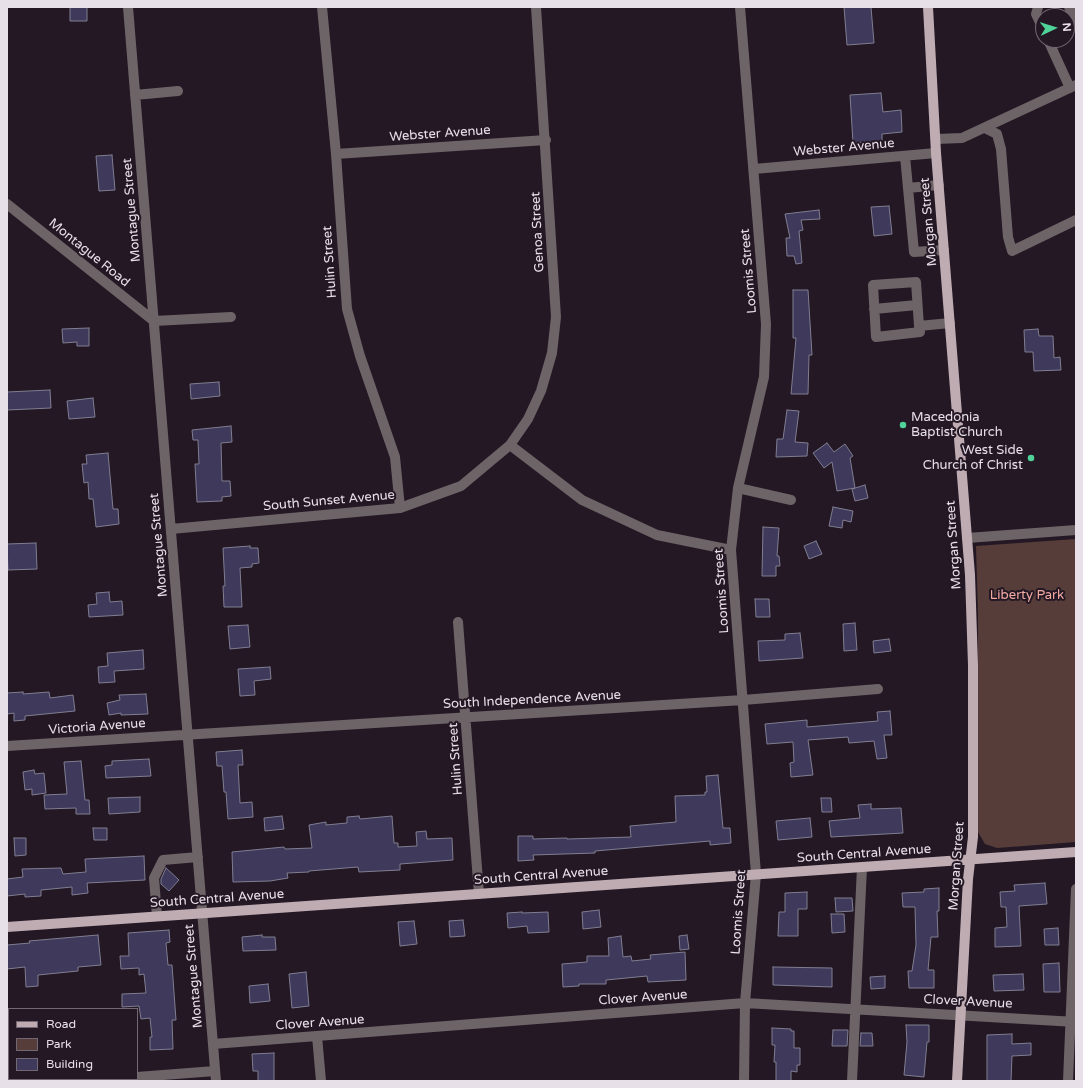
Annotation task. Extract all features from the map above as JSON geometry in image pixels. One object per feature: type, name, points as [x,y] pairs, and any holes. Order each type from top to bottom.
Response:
[{"type":"main road","name":"Morgan Street","points":[[928,7],[936,154],[967,538],[973,665],[974,797],[957,1081]]},
{"type":"main road","name":"South Central Avenue","points":[[7,927],[971,858],[1076,852]]},
{"type":"street","name":"Montague Street","points":[[128,7],[216,1076]]},
{"type":"street","name":"Hulin Street","points":[[322,7],[336,154],[347,309],[360,356],[396,457],[400,508]]},
{"type":"street","name":"Genoa Street","points":[[510,445],[528,418],[541,391],[552,353],[556,317],[546,140],[536,7]]},
{"type":"street","name":"Loomis Street","points":[[740,7],[766,324],[764,377],[738,488],[731,550],[756,874],[745,1003],[744,1081]]},
{"type":"street","points":[[1069,7],[1076,22]]},
{"type":"street","points":[[936,139],[962,138],[1073,86],[1052,48]]},
{"type":"street","points":[[135,95],[178,91]]},
{"type":"street","points":[[985,128],[997,134],[1001,149],[1008,237],[1012,251],[1076,220]]},
{"type":"street","name":"Webster Avenue","points":[[336,154],[546,140]]},
{"type":"street","name":"Webster Avenue","points":[[754,169],[936,154]]},
{"type":"street","points":[[905,156],[914,252],[944,250]]},
{"type":"street","points":[[908,188],[939,185]]},
{"type":"street","name":"Montague Road","points":[[7,204],[154,322]]},
{"type":"street","points":[[916,282],[917,304],[920,332],[876,337],[873,285],[916,282]]},
{"type":"street","points":[[874,309],[917,304]]},
{"type":"street","points":[[154,322],[231,317]]},
{"type":"street","points":[[919,326],[950,323]]},
{"type":"street","points":[[510,445],[582,500],[657,535],[731,550]]},
{"type":"street","name":"South Sunset Avenue","points":[[171,529],[400,508],[461,486],[510,445]]},
{"type":"street","points":[[738,488],[791,500]]},
{"type":"street","points":[[967,538],[1076,530]]},
{"type":"street","name":"Hulin Street","points":[[458,622],[479,894]]},
{"type":"street","name":"South Independence Avenue","points":[[188,734],[743,700],[878,689]]},
{"type":"street","name":"Victoria Avenue","points":[[7,746],[188,734]]},
{"type":"street","points":[[157,916],[154,878],[163,860],[198,857]]},
{"type":"street","points":[[852,1081],[862,867]]},
{"type":"street","points":[[1068,1081],[1073,1022],[1076,889]]},
{"type":"street","name":"Clover Avenue","points":[[213,1044],[745,1003],[960,1014],[1073,1022]]},
{"type":"street","points":[[318,1036],[321,1081]]},
{"type":"street","points":[[138,1077],[216,1076]]},
{"type":"street","points":[[88,1081],[101,1080]]},
{"type":"green space","name":"Liberty Park","points":[[1076,539],[1076,842],[997,848],[985,844],[978,832],[978,614],[976,546]]},
{"type":"building","points":[[70,7],[87,7],[87,21],[70,21]]},
{"type":"building","points":[[844,7],[871,7],[874,43],[847,45]]},
{"type":"building","points":[[881,93],[883,112],[901,110],[902,132],[882,134],[882,141],[853,143],[850,95]]},
{"type":"building","points":[[112,155],[115,190],[99,191],[96,156]]},
{"type":"building","points":[[889,206],[892,234],[874,236],[871,207]]},
{"type":"building","points":[[819,210],[820,219],[801,220],[803,230],[799,231],[802,263],[796,264],[794,256],[787,256],[786,238],[790,238],[785,214]]},
{"type":"building","points":[[793,290],[808,290],[812,355],[809,355],[808,394],[791,394],[796,338],[793,338]]},
{"type":"building","points":[[89,328],[89,346],[77,346],[77,342],[63,343],[62,329]]},
{"type":"building","points":[[1038,329],[1039,336],[1053,336],[1054,358],[1060,357],[1061,370],[1034,371],[1033,352],[1025,352],[1024,330]]},
{"type":"building","points":[[219,382],[220,396],[191,399],[190,384]]},
{"type":"building","points":[[50,390],[51,408],[7,410],[7,392]]},
{"type":"building","points":[[93,398],[95,417],[69,419],[67,401]]},
{"type":"building","points":[[787,410],[799,411],[795,442],[808,443],[807,456],[776,457],[777,439],[783,439]]},
{"type":"building","points":[[231,426],[232,442],[221,443],[222,481],[230,481],[231,496],[222,497],[222,501],[197,502],[195,464],[199,464],[198,440],[193,440],[192,430]]},
{"type":"building","points":[[827,443],[834,452],[845,444],[853,456],[850,458],[855,488],[837,491],[832,462],[824,468],[813,453]]},
{"type":"building","points":[[108,453],[113,509],[118,509],[119,524],[96,527],[93,499],[89,499],[88,482],[84,483],[82,464],[87,464],[86,455]]},
{"type":"building","points":[[865,485],[868,498],[855,501],[852,489]]},
{"type":"building","points":[[833,507],[853,511],[851,522],[843,520],[842,528],[829,526]]},
{"type":"building","points":[[763,527],[779,528],[777,556],[779,556],[780,566],[776,566],[776,576],[762,576]]},
{"type":"building","points":[[816,541],[822,554],[809,559],[804,546]]},
{"type":"building","points":[[36,543],[37,569],[8,570],[7,544]]},
{"type":"building","points":[[250,546],[250,548],[258,548],[259,563],[252,564],[252,567],[240,568],[242,607],[224,607],[223,586],[225,586],[223,548]]},
{"type":"building","points":[[109,592],[110,602],[122,601],[123,615],[89,617],[88,605],[97,604],[96,593]]},
{"type":"building","points":[[755,599],[769,599],[770,617],[756,617]]},
{"type":"building","points":[[855,623],[857,650],[844,651],[843,624]]},
{"type":"building","points":[[248,625],[250,647],[230,649],[228,626]]},
{"type":"building","points":[[800,633],[803,658],[759,661],[758,641],[785,640],[785,634]]},
{"type":"building","points":[[889,639],[891,651],[874,653],[873,641]]},
{"type":"building","points":[[143,650],[144,669],[114,671],[115,682],[99,683],[98,667],[108,666],[107,653]]},
{"type":"building","points":[[270,667],[271,679],[254,681],[255,695],[240,696],[238,669]]},
{"type":"building","points":[[23,692],[23,694],[49,692],[50,698],[73,695],[75,711],[25,716],[25,720],[14,721],[14,713],[7,714],[7,693]]},
{"type":"building","points":[[146,694],[148,714],[121,715],[121,713],[109,715],[107,703],[120,700],[119,695]]},
{"type":"building","points":[[890,711],[892,735],[884,735],[887,758],[877,759],[874,741],[849,743],[848,737],[808,740],[813,775],[791,777],[790,763],[794,762],[793,742],[767,744],[765,724],[807,720],[807,727],[878,721],[877,712]]},
{"type":"building","points":[[242,750],[243,765],[238,765],[240,803],[252,802],[253,817],[228,819],[222,766],[217,766],[216,752]]},
{"type":"building","points":[[149,759],[151,776],[106,778],[105,766],[112,765],[112,761]]},
{"type":"building","points":[[81,761],[85,800],[89,800],[90,814],[76,814],[76,808],[45,809],[44,795],[67,794],[64,762]]},
{"type":"building","points":[[34,770],[35,774],[44,773],[46,793],[32,795],[32,789],[25,790],[23,772]]},
{"type":"building","points":[[718,775],[723,828],[730,828],[731,843],[710,845],[710,841],[595,851],[595,853],[533,855],[534,860],[518,861],[518,836],[533,836],[533,839],[631,837],[630,826],[676,822],[675,796],[705,795],[705,792],[707,792],[706,776]]},
{"type":"building","points":[[140,797],[140,812],[109,814],[108,798]]},
{"type":"building","points":[[821,798],[831,798],[832,812],[822,812]]},
{"type":"building","points":[[871,804],[871,809],[901,808],[903,833],[831,837],[829,821],[860,818],[858,805]]},
{"type":"building","points":[[282,816],[284,829],[265,831],[264,818]]},
{"type":"building","points":[[359,816],[360,819],[392,816],[394,843],[398,843],[398,847],[417,846],[416,832],[426,831],[427,839],[452,838],[453,860],[400,864],[400,870],[359,872],[358,867],[287,873],[288,878],[270,881],[233,882],[232,852],[284,847],[285,849],[312,848],[309,825],[326,822],[326,825],[347,823],[347,817]]},
{"type":"building","points":[[810,818],[812,837],[778,840],[776,821]]},
{"type":"building","points":[[93,828],[107,828],[107,840],[94,840]]},
{"type":"building","points":[[14,838],[26,838],[26,855],[15,856]]},
{"type":"building","points":[[144,856],[145,880],[87,883],[88,893],[72,895],[72,887],[41,890],[41,896],[25,897],[25,894],[7,896],[7,879],[23,877],[22,869],[61,868],[63,874],[86,872],[85,859]]},
{"type":"building","points":[[166,868],[179,880],[169,891],[161,884],[161,879]]},
{"type":"building","points":[[1045,883],[1047,904],[1019,906],[1021,946],[995,947],[995,928],[1007,927],[1006,907],[1001,907],[1000,892],[1015,891],[1014,885]]},
{"type":"building","points":[[939,888],[939,911],[937,911],[938,937],[931,937],[928,970],[934,970],[934,988],[909,988],[908,971],[912,971],[916,945],[915,907],[903,907],[902,893],[924,892],[924,889]]},
{"type":"building","points":[[807,892],[807,909],[798,909],[798,936],[778,936],[779,912],[785,912],[785,893]]},
{"type":"building","points":[[835,898],[852,898],[853,911],[836,912]]},
{"type":"building","points":[[599,910],[601,927],[583,929],[582,912]]},
{"type":"building","points":[[548,912],[549,932],[528,933],[527,926],[508,928],[507,913]]},
{"type":"building","points":[[831,914],[844,914],[845,932],[832,933]]},
{"type":"building","points":[[463,920],[465,936],[450,937],[449,921]]},
{"type":"building","points":[[414,921],[417,944],[400,946],[398,922]]},
{"type":"building","points":[[1058,928],[1059,945],[1045,945],[1044,929]]},
{"type":"building","points":[[169,930],[170,942],[166,943],[168,965],[172,965],[176,1020],[172,1020],[173,1049],[150,1050],[150,1037],[152,1037],[150,1018],[141,1019],[139,1006],[122,1007],[122,994],[146,993],[144,974],[139,975],[139,968],[121,969],[120,956],[129,956],[128,933]]},
{"type":"building","points":[[98,935],[101,965],[78,967],[78,971],[38,975],[38,986],[26,987],[25,967],[7,969],[7,945],[30,943],[29,941]]},
{"type":"building","points":[[262,935],[262,937],[275,937],[276,950],[243,951],[242,937]]},
{"type":"building","points":[[687,935],[689,949],[680,950],[679,936]]},
{"type":"building","points":[[621,936],[623,957],[631,956],[632,961],[651,959],[650,955],[685,952],[686,980],[648,982],[647,976],[606,980],[606,984],[579,984],[579,986],[563,987],[562,964],[587,962],[587,956],[609,956],[608,938]]},
{"type":"building","points":[[1059,963],[1060,992],[1044,992],[1043,964]]},
{"type":"building","points":[[773,967],[832,968],[832,987],[773,985]]},
{"type":"building","points":[[306,972],[309,1006],[292,1008],[289,974]]},
{"type":"building","points":[[1023,974],[1024,990],[994,991],[993,975]]},
{"type":"building","points":[[885,976],[885,988],[871,989],[870,977]]},
{"type":"building","points":[[268,984],[270,1001],[250,1003],[249,986]]},
{"type":"building","points":[[906,1025],[929,1025],[929,1042],[927,1042],[924,1077],[904,1075],[907,1042]]},
{"type":"building","points":[[772,1028],[791,1029],[791,1031],[794,1031],[794,1048],[800,1048],[800,1065],[797,1065],[797,1072],[791,1071],[791,1081],[776,1081],[776,1062],[774,1062],[775,1045],[772,1045]]},
{"type":"building","points":[[833,1030],[848,1030],[847,1046],[832,1046]]},
{"type":"building","points":[[861,1033],[872,1033],[873,1046],[860,1046]]},
{"type":"building","points":[[1012,1034],[1012,1044],[1031,1043],[1031,1055],[1012,1056],[1011,1081],[987,1081],[987,1035]]},
{"type":"building","points":[[274,1053],[274,1081],[258,1081],[258,1071],[253,1071],[252,1054]]},
{"type":"place","name":"Macedonia Baptist Church","points":[[903,425]]},
{"type":"place","name":"West Side Church of Christ","points":[[1031,458]]}]
